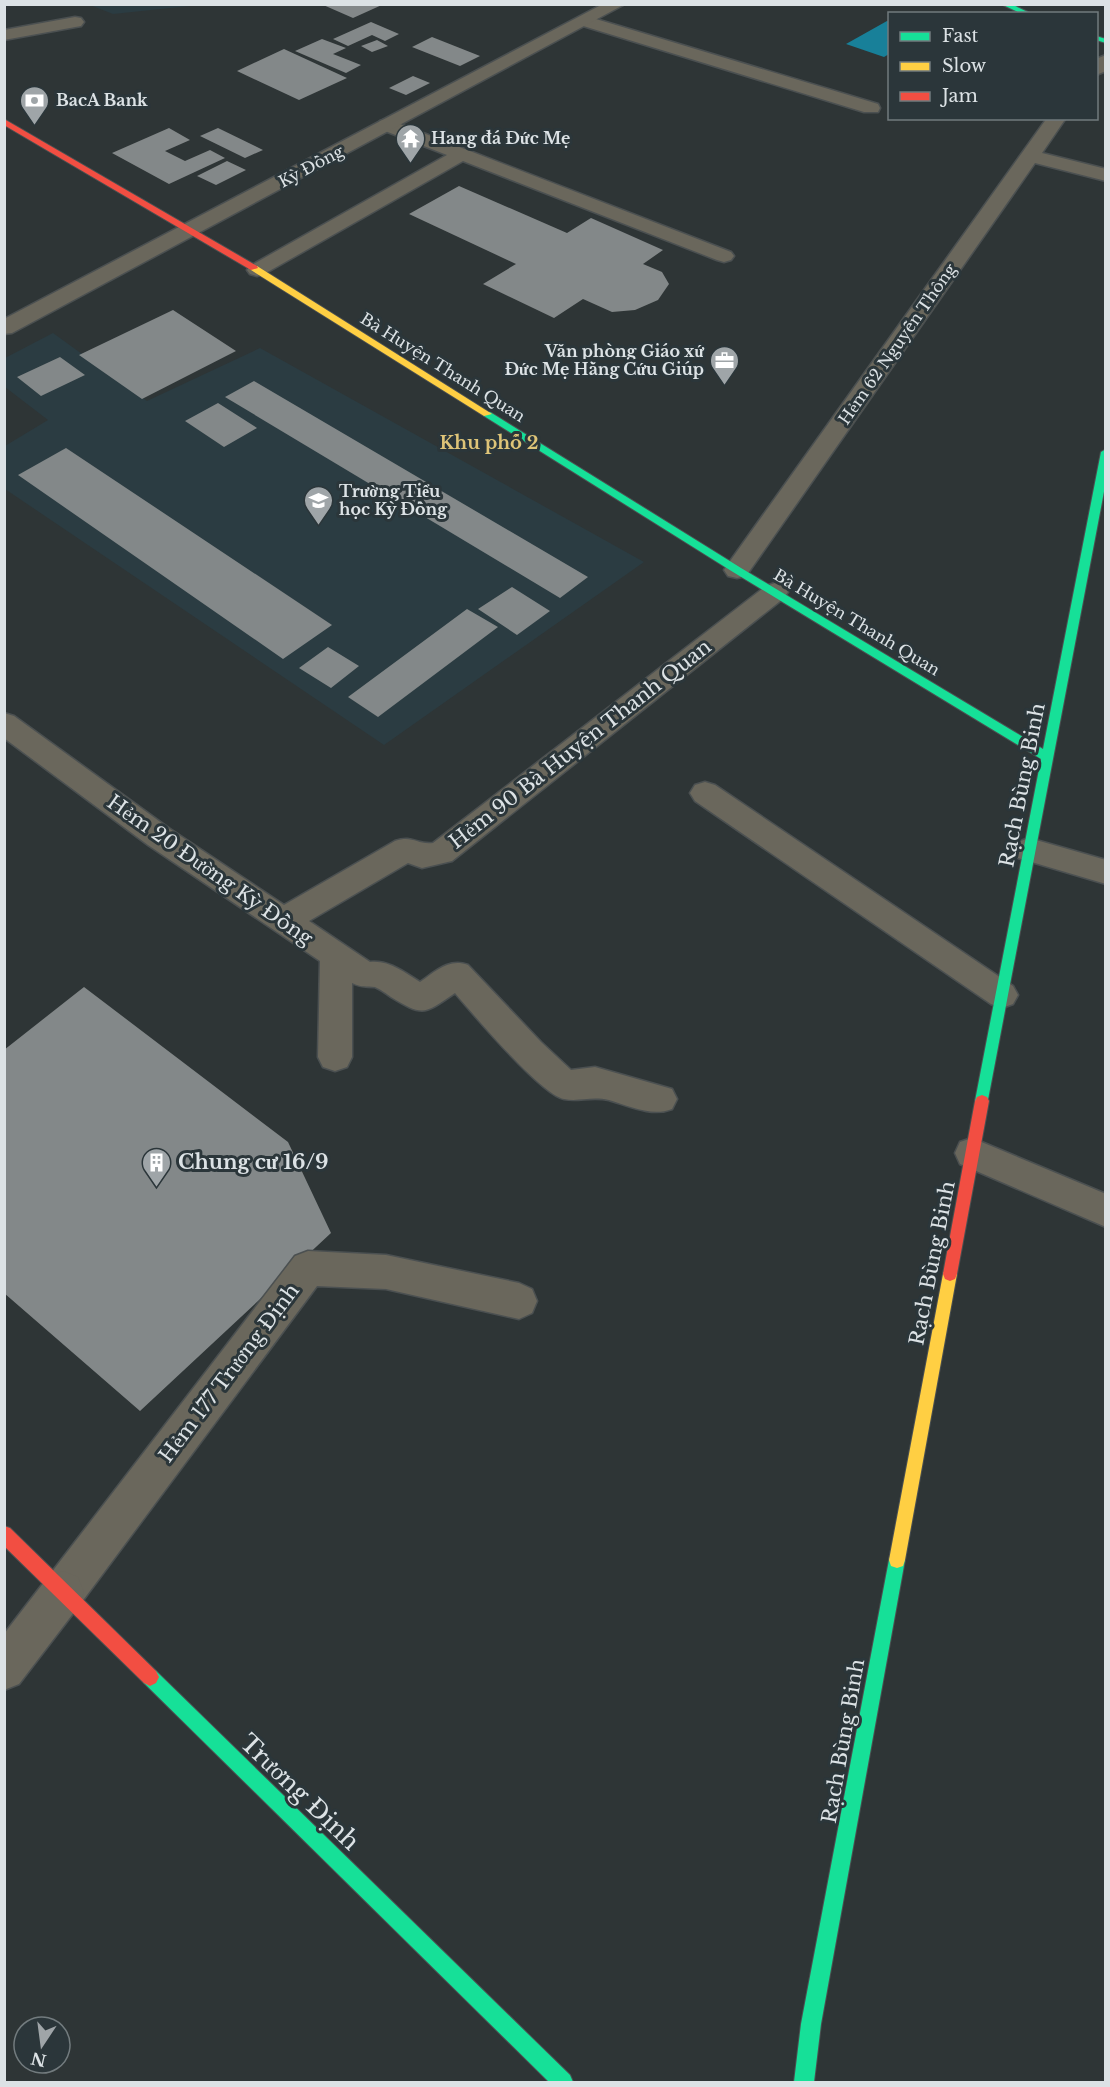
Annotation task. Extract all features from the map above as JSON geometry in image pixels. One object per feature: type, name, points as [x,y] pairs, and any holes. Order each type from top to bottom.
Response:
[{"type":"street","name":"Kỳ Ðồng","points":[[4,327],[192,231],[617,4]]},
{"type":"street","points":[[1005,5],[1024,12]]},
{"type":"street","points":[[586,21],[871,108]]},
{"type":"street","points":[[4,35],[75,22]]},
{"type":"street","name":"Hẻm 62 Nguyễn Thông","points":[[737,570],[1056,120]]},
{"type":"street","name":"Bà Huyện Thanh Quan","points":[[4,121],[257,270],[737,570],[1047,757]]},
{"type":"street","points":[[387,125],[724,256]]},
{"type":"street","points":[[257,270],[462,154]]},
{"type":"street","points":[[1031,156],[1106,175]]},
{"type":"street","name":"Rạch Bùng Binh","points":[[804,2082],[811,2024],[1029,850],[1047,757],[1098,538],[1106,452]]},
{"type":"street","name":"Hẻm 90 Bà Huyện Thanh Quan","points":[[283,921],[406,849],[422,856],[441,853],[775,592]]},
{"type":"street","name":"Hẻm 20 Đường Kỳ Ðồng","points":[[4,723],[159,837],[365,975],[380,974],[421,999],[457,974],[529,1052],[565,1085],[595,1082],[660,1099]]},
{"type":"street","points":[[705,793],[1002,995]]},
{"type":"street","points":[[1029,850],[1106,872]]},
{"type":"street","points":[[335,1057],[336,957]]},
{"type":"street","points":[[972,1153],[1106,1212]]},
{"type":"street","name":"Hẻm 177 Trương Định","points":[[63,1592],[308,1268],[386,1272],[519,1301]]},
{"type":"street","name":"Trương Định","points":[[4,1534],[563,2082]]},
{"type":"street","points":[[4,1669],[63,1592]]},
{"type":"shaded area","points":[[90,5],[199,5],[113,14]]},
{"type":"shaded area","name":"Trường Tiểu học Kỳ Đồng","points":[[53,333],[147,401],[260,348],[644,562],[384,745],[5,489],[5,446],[48,420],[5,387],[5,358]]},
{"type":"water","points":[[888,22],[888,55],[884,57],[846,44]]},
{"type":"building","points":[[321,4],[384,4],[353,18]]},
{"type":"building","points":[[371,22],[399,34],[385,41],[372,35],[348,46],[333,39]]},
{"type":"building","points":[[432,37],[480,56],[460,66],[412,47]]},
{"type":"building","points":[[322,39],[346,48],[333,54],[361,65],[346,73],[295,51]]},
{"type":"building","points":[[377,40],[388,46],[372,52],[361,46]]},
{"type":"building","points":[[284,49],[347,78],[299,100],[237,71]]},
{"type":"building","points":[[413,76],[430,83],[406,95],[389,88]]},
{"type":"building","points":[[169,128],[190,140],[165,151],[185,161],[210,150],[225,158],[169,184],[112,153]]},
{"type":"building","points":[[218,128],[263,150],[245,158],[200,136]]},
{"type":"building","points":[[227,161],[246,170],[216,185],[197,176]]},
{"type":"building","points":[[459,186],[567,233],[591,218],[663,250],[643,264],[662,272],[669,284],[658,300],[635,310],[612,312],[583,299],[554,318],[483,284],[516,264],[409,214]]},
{"type":"building","points":[[173,310],[236,351],[142,399],[79,355]]},
{"type":"building","points":[[60,357],[85,375],[41,396],[17,377]]},
{"type":"building","points":[[254,381],[588,577],[560,598],[225,397]]},
{"type":"building","points":[[218,403],[257,428],[224,447],[185,421]]},
{"type":"building","points":[[66,448],[332,625],[283,659],[18,475]]},
{"type":"building","points":[[512,587],[550,611],[517,635],[478,609]]},
{"type":"building","points":[[467,609],[498,627],[378,717],[348,697]]},
{"type":"building","points":[[328,647],[359,666],[331,688],[299,668]]},
{"type":"building","name":"Chung cư 16/9","points":[[84,987],[288,1142],[331,1233],[140,1411],[4,1293],[4,1050]]},
{"type":"traffic: fast","points":[[1004,4],[1024,12]]},
{"type":"traffic: fast","points":[[1098,39],[1106,41]]},
{"type":"traffic: fast","points":[[487,414],[737,570],[1047,757]]},
{"type":"traffic: fast","points":[[982,1101],[1106,452]]},
{"type":"traffic: fast","points":[[804,2082],[811,2024],[897,1560]]},
{"type":"traffic: fast","points":[[150,1677],[563,2082]]},
{"type":"traffic: slow","points":[[254,268],[487,414]]},
{"type":"traffic: slow","points":[[897,1560],[950,1274]]},
{"type":"traffic: jam","points":[[4,121],[254,268]]},
{"type":"traffic: jam","points":[[950,1274],[982,1101]]},
{"type":"traffic: jam","points":[[4,1534],[150,1677]]},
{"type":"place","name":"BacA Bank","points":[[35,126]]},
{"type":"place","name":"Hang đá Đức Mẹ","points":[[410,164]]},
{"type":"place","name":"Văn phòng Giáo xứ Đức Mẹ Hằng Cứu Giúp","points":[[725,386]]},
{"type":"place","name":"Trường Tiểu học Kỳ Đồng","points":[[318,526]]},
{"type":"place","name":"Chung cư 16/9","points":[[157,1188]]},
{"type":"district","name":"Khu phố 2","points":[[489,443]]}]
